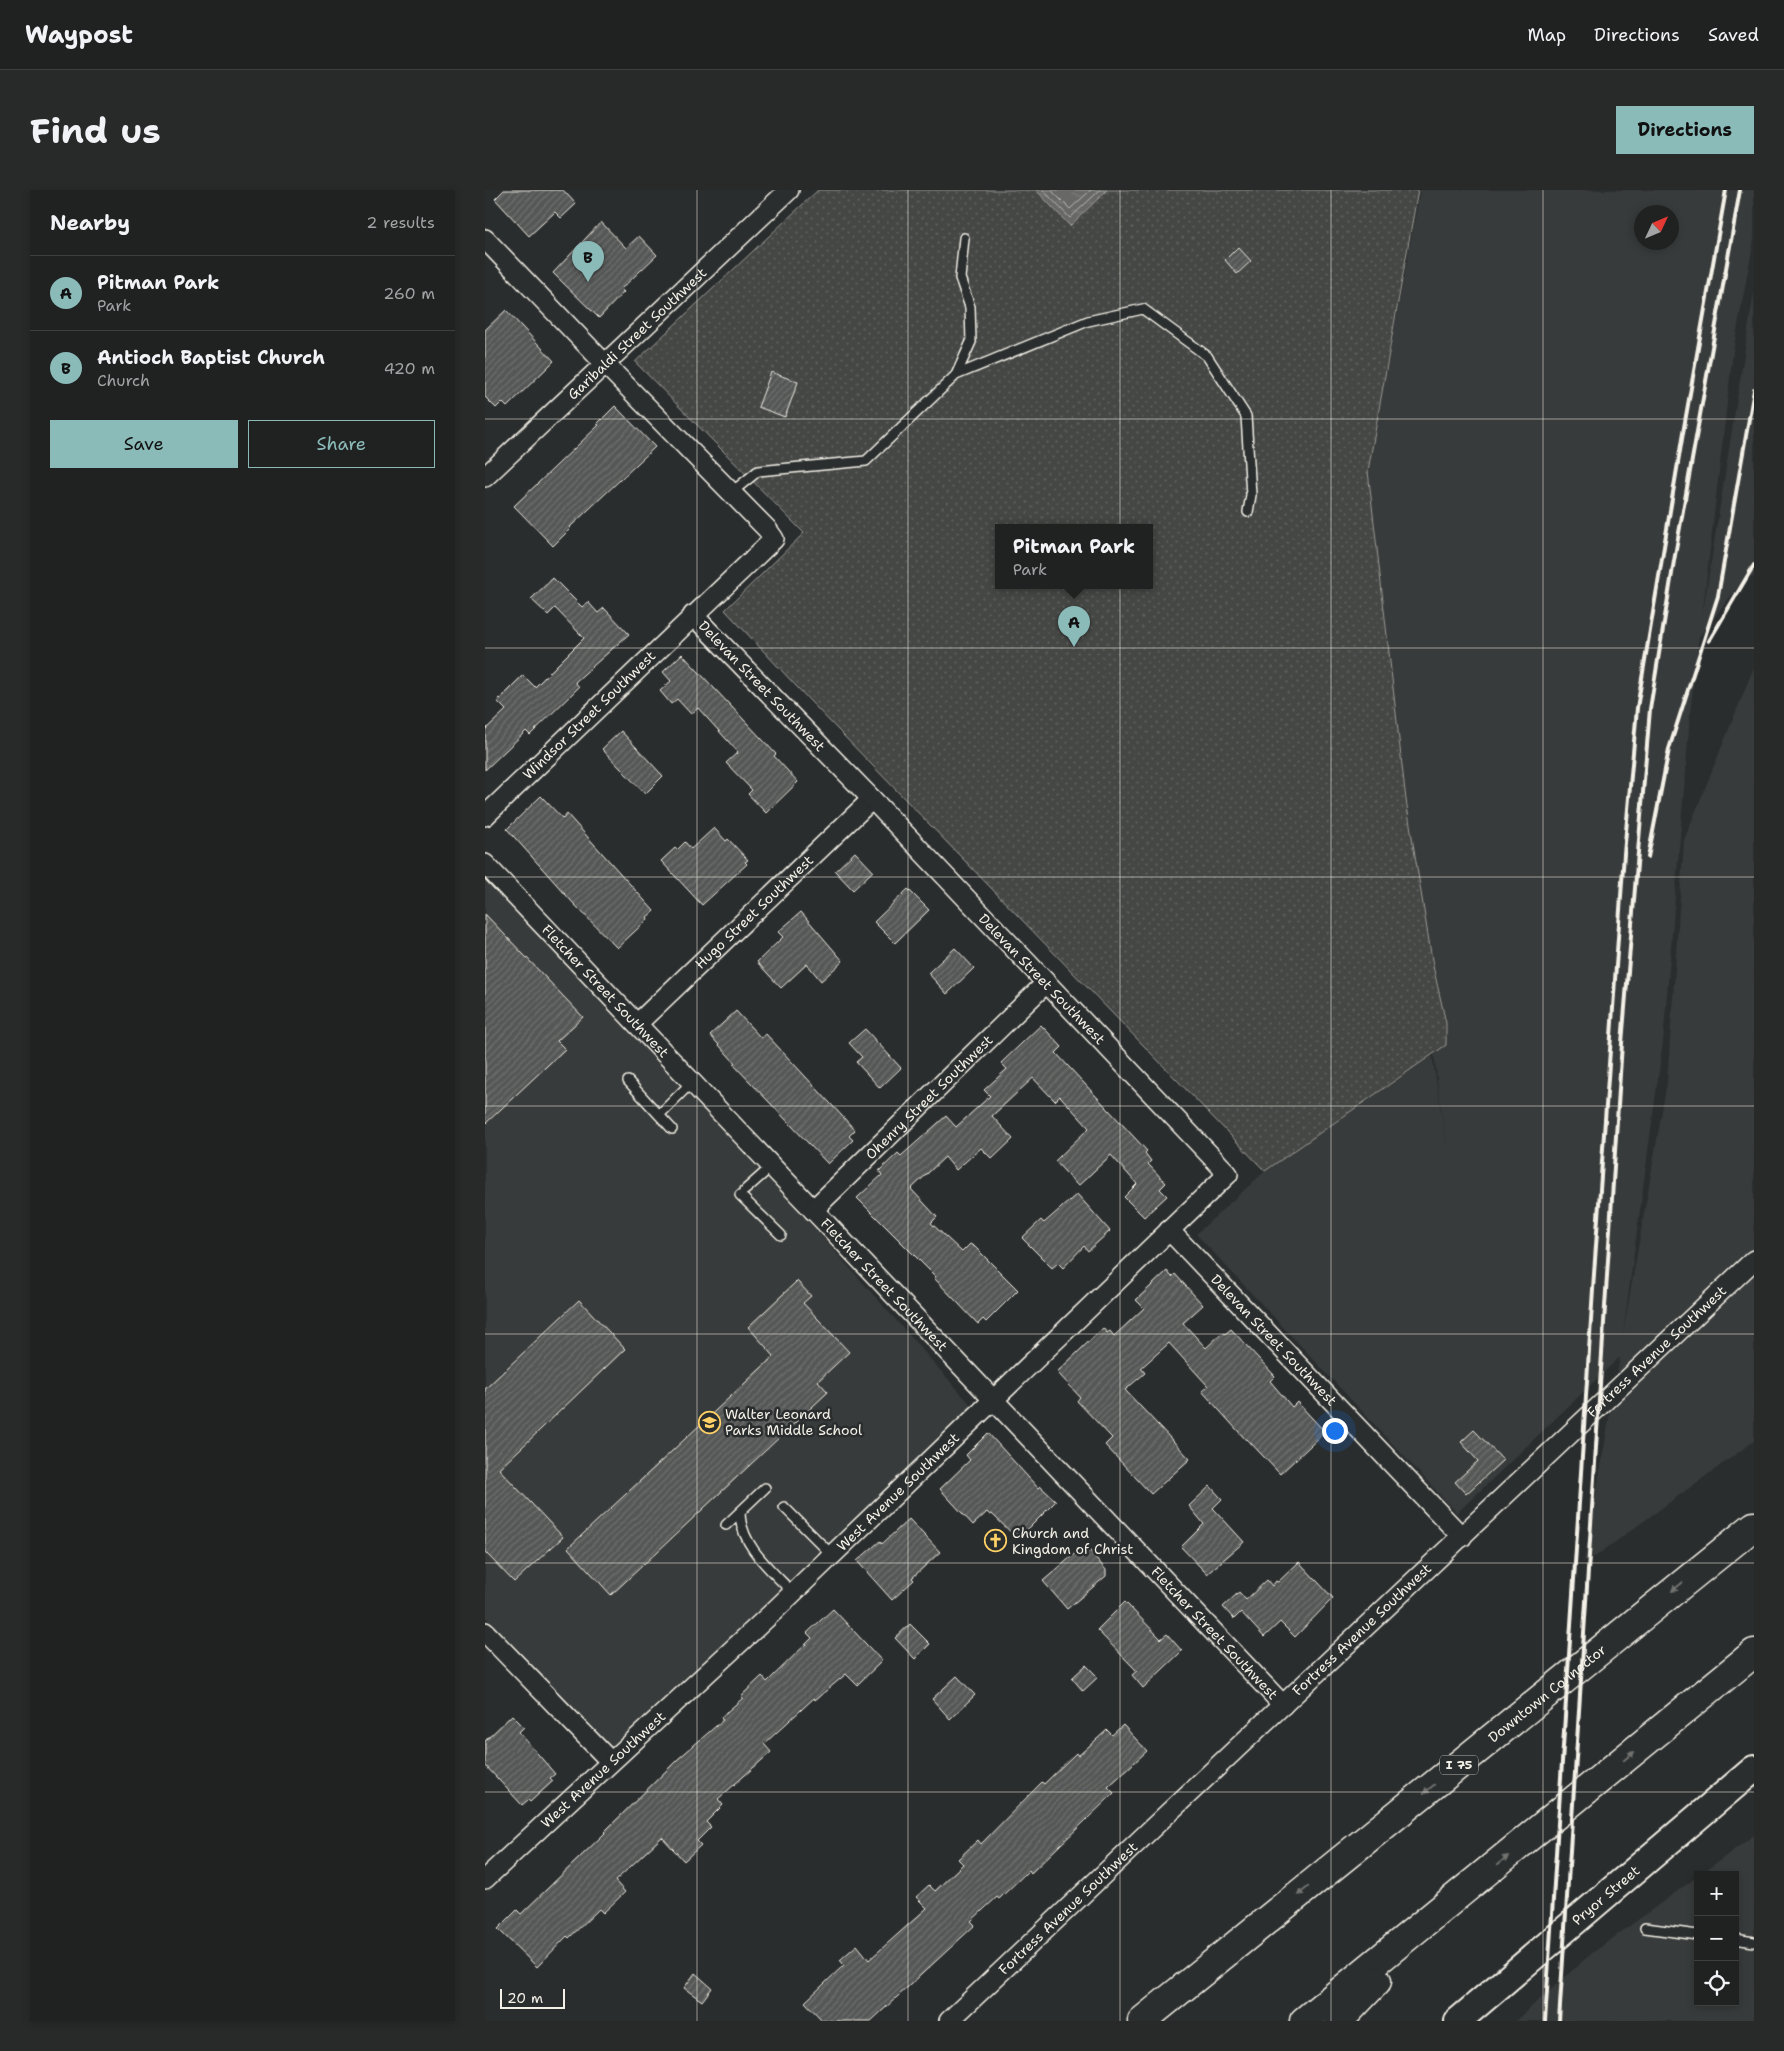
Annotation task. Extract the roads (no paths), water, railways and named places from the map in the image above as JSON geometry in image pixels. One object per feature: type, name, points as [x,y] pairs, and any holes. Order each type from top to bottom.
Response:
[{"type":"highway","name":"Downtown Connector","points":[[1202,1974],[1754,1526]]},
{"type":"highway","points":[[1304,2021],[1466,1891],[1754,1653]]},
{"type":"highway","points":[[1339,2021],[1404,1952],[1466,1891]]},
{"type":"highway","points":[[1122,2021],[1202,1974]]},
{"type":"highway","name":"I 75","points":[[1142,2021],[1202,1974]]},
{"type":"main road","name":"Pryor Street","points":[[1458,2021],[1754,1769]]},
{"type":"street","name":"Garibaldi Street Southwest","points":[[485,477],[789,190]]},
{"type":"street","name":"Delevan Street Southwest","points":[[485,239],[767,528],[774,539],[693,615],[872,799],[1153,1096]]},
{"type":"street","name":"Windsor Street Southwest","points":[[485,816],[693,615]]},
{"type":"street","name":"Hugo Street Southwest","points":[[637,1024],[872,799]]},
{"type":"street","name":"Fletcher Street Southwest","points":[[485,864],[1283,1705]]},
{"type":"street","name":"Ohenry Street Southwest","points":[[813,1210],[1046,983]]},
{"type":"street","name":"West Avenue Southwest","points":[[485,1879],[832,1555],[1228,1174],[1153,1096]]},
{"type":"street","name":"Delevan Street Southwest","points":[[1169,1230],[1461,1536]]},
{"type":"street","name":"Fortress Avenue Southwest","points":[[949,2021],[1585,1417],[1754,1260]]},
{"type":"street","points":[[485,1632],[610,1761]]},
{"type":"lane","points":[[732,492],[758,471],[866,461],[956,374],[971,342],[971,307],[960,278],[964,238]]},
{"type":"lane","points":[[956,374],[1088,321],[1143,309],[1207,356],[1246,416],[1251,495],[1248,512]]},
{"type":"lane","points":[[628,1081],[672,1128]]},
{"type":"lane","points":[[659,1115],[692,1082]]},
{"type":"lane","points":[[771,1166],[743,1192],[781,1236]]},
{"type":"lane","points":[[727,1525],[765,1488]]},
{"type":"lane","points":[[784,1507],[832,1555]]},
{"type":"lane","points":[[740,1512],[740,1525],[749,1545],[793,1592]]},
{"type":"lane","points":[[1645,1928],[1694,1934]]},
{"type":"lane","points":[[1739,1940],[1754,1942]]},
{"type":"water","points":[[1036,190],[1107,190],[1070,226]]},
{"type":"railway","points":[[1545,2021],[1594,1274],[1624,854],[1637,708],[1726,190]]},
{"type":"railway","points":[[1559,2021],[1622,1043],[1650,709],[1674,561],[1740,190]]},
{"type":"railway","points":[[1648,857],[1669,749],[1718,596],[1754,390]]},
{"type":"railway","points":[[1709,641],[1754,565]]},
{"type":"place","name":"Antioch Baptist Church","points":[[588,282]]},
{"type":"place","name":"Pitman Park","points":[[1074,647]]},
{"type":"place","name":"Walter Leonard Parks Middle School","points":[[709,1422]]},
{"type":"place","name":"Church and Kingdom of Christ","points":[[996,1541]]}]
